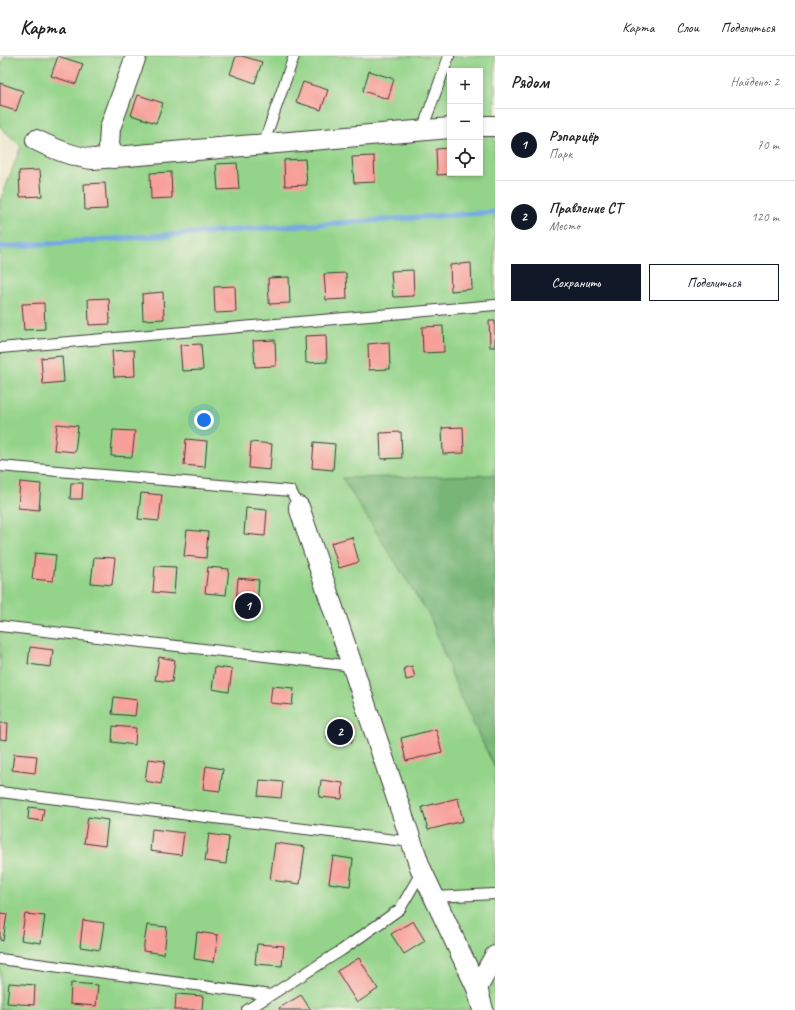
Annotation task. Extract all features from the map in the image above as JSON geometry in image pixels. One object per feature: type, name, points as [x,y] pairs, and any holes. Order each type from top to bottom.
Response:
[{"type":"street","points":[[114,158],[109,146],[110,128],[136,56]]},
{"type":"street","points":[[483,126],[495,126]]},
{"type":"street","points":[[36,140],[47,146],[79,158],[93,159],[447,128]]},
{"type":"street","points":[[299,507],[422,871],[478,988],[483,1010]]},
{"type":"street","points":[[478,988],[495,956]]},
{"type":"lane","points":[[263,144],[294,56]]},
{"type":"lane","points":[[422,130],[449,56]]},
{"type":"lane","points":[[0,348],[495,305]]},
{"type":"lane","points":[[0,466],[291,491],[299,507]]},
{"type":"lane","points":[[0,626],[353,666]]},
{"type":"lane","points":[[0,792],[412,842]]},
{"type":"lane","points":[[247,1010],[342,950],[400,909],[422,871]]},
{"type":"lane","points":[[434,897],[495,894]]},
{"type":"lane","points":[[0,959],[271,995]]},
{"type":"green space","points":[[5,56],[495,56],[495,1010],[0,1010],[0,202],[21,146],[0,127],[0,68]]},
{"type":"green space","points":[[495,475],[495,768],[460,696],[430,617],[342,478]]},
{"type":"building","points":[[58,56],[83,64],[76,84],[51,76]]},
{"type":"building","points":[[236,56],[242,56],[262,62],[255,83],[230,74]]},
{"type":"building","points":[[369,71],[394,79],[388,99],[363,91]]},
{"type":"building","points":[[303,82],[328,90],[321,110],[296,102]]},
{"type":"building","points":[[0,83],[23,91],[16,111],[0,106]]},
{"type":"building","points":[[138,95],[163,103],[156,123],[131,115]]},
{"type":"building","points":[[447,148],[447,174],[437,175],[436,149]]},
{"type":"building","points":[[374,156],[375,182],[354,183],[352,157]]},
{"type":"building","points":[[305,159],[307,185],[285,186],[284,160]]},
{"type":"building","points":[[237,163],[239,189],[218,190],[216,164]]},
{"type":"building","points":[[40,170],[42,196],[20,197],[19,171]]},
{"type":"building","points":[[171,172],[172,198],[151,199],[150,173]]},
{"type":"building","points":[[105,183],[107,209],[85,210],[84,184]]},
{"type":"building","points":[[471,263],[472,289],[451,291],[450,265]]},
{"type":"building","points":[[413,270],[414,296],[393,297],[391,271]]},
{"type":"building","points":[[346,273],[347,299],[326,300],[324,274]]},
{"type":"building","points":[[289,277],[290,303],[269,304],[268,278]]},
{"type":"building","points":[[235,286],[236,312],[215,313],[214,287]]},
{"type":"building","points":[[163,292],[164,319],[143,320],[142,294]]},
{"type":"building","points":[[109,298],[110,324],[89,325],[88,299]]},
{"type":"building","points":[[44,303],[45,329],[24,330],[22,304]]},
{"type":"building","points":[[489,321],[495,321],[495,347],[490,347]]},
{"type":"building","points":[[443,326],[444,352],[423,353],[422,327]]},
{"type":"building","points":[[326,335],[327,362],[306,363],[305,336]]},
{"type":"building","points":[[275,340],[276,366],[255,367],[253,341]]},
{"type":"building","points":[[389,342],[390,369],[369,370],[368,344]]},
{"type":"building","points":[[201,344],[203,370],[182,371],[180,345]]},
{"type":"building","points":[[134,350],[135,376],[114,377],[112,351]]},
{"type":"building","points":[[62,356],[64,382],[43,384],[41,358]]},
{"type":"building","points":[[57,424],[78,426],[75,452],[54,450]]},
{"type":"building","points":[[463,427],[464,453],[443,454],[442,428]]},
{"type":"building","points":[[113,430],[135,431],[132,457],[111,456]]},
{"type":"building","points":[[401,432],[402,458],[381,459],[380,433]]},
{"type":"building","points":[[186,439],[207,441],[205,467],[184,465]]},
{"type":"building","points":[[251,442],[272,444],[270,470],[249,468]]},
{"type":"building","points":[[314,442],[335,444],[333,470],[312,468]]},
{"type":"building","points":[[20,482],[41,484],[39,510],[18,508]]},
{"type":"building","points":[[71,483],[83,483],[82,499],[70,499]]},
{"type":"building","points":[[141,493],[162,495],[159,521],[138,519]]},
{"type":"building","points":[[246,508],[267,510],[265,536],[244,534]]},
{"type":"building","points":[[187,530],[208,532],[206,558],[184,556]]},
{"type":"building","points":[[352,537],[359,562],[339,568],[331,543]]},
{"type":"building","points":[[35,553],[56,555],[53,581],[32,579]]},
{"type":"building","points":[[94,557],[115,558],[112,585],[91,583]]},
{"type":"building","points":[[155,566],[176,567],[174,594],[153,592]]},
{"type":"building","points":[[208,567],[229,569],[226,595],[205,593]]},
{"type":"building","points":[[238,578],[259,580],[257,606],[236,604]]},
{"type":"building","points":[[30,647],[53,650],[51,667],[28,664]]},
{"type":"building","points":[[159,657],[175,660],[172,682],[155,680]]},
{"type":"building","points":[[412,666],[415,678],[406,680],[404,668]]},
{"type":"building","points":[[215,667],[232,669],[229,692],[212,689]]},
{"type":"building","points":[[272,686],[294,688],[292,705],[270,703]]},
{"type":"building","points":[[114,697],[137,700],[135,716],[112,714]]},
{"type":"building","points":[[329,722],[354,725],[352,742],[327,738]]},
{"type":"building","points":[[0,723],[8,723],[7,740],[0,739]]},
{"type":"building","points":[[113,726],[136,728],[135,745],[112,742]]},
{"type":"building","points":[[436,729],[442,752],[406,761],[401,738]]},
{"type":"building","points":[[14,754],[37,756],[35,773],[12,770]]},
{"type":"building","points":[[148,759],[165,761],[161,784],[145,781]]},
{"type":"building","points":[[206,766],[223,769],[220,791],[203,789]]},
{"type":"building","points":[[260,780],[283,782],[281,798],[258,796]]},
{"type":"building","points":[[321,780],[343,783],[342,799],[319,797]]},
{"type":"building","points":[[458,798],[463,821],[428,830],[422,807]]},
{"type":"building","points":[[29,807],[44,809],[42,821],[28,819]]},
{"type":"building","points":[[88,817],[108,820],[105,846],[84,843]]},
{"type":"building","points":[[152,829],[184,833],[181,855],[150,851]]},
{"type":"building","points":[[209,834],[229,837],[226,864],[205,861]]},
{"type":"building","points":[[275,843],[305,847],[300,884],[270,880]]},
{"type":"building","points":[[333,856],[353,859],[350,886],[329,883]]},
{"type":"building","points":[[0,913],[7,914],[3,941],[0,940]]},
{"type":"building","points":[[25,914],[45,916],[41,943],[21,940]]},
{"type":"building","points":[[83,920],[104,923],[100,950],[80,947]]},
{"type":"building","points":[[413,921],[425,941],[404,954],[391,934]]},
{"type":"building","points":[[147,925],[167,927],[164,954],[143,951]]},
{"type":"building","points":[[197,932],[218,935],[214,962],[194,959]]},
{"type":"building","points":[[257,944],[284,946],[282,966],[255,964]]},
{"type":"building","points":[[359,958],[378,989],[357,1003],[337,971]]},
{"type":"building","points":[[9,983],[35,985],[34,1005],[7,1003]]},
{"type":"building","points":[[71,983],[98,985],[96,1006],[70,1004]]},
{"type":"building","points":[[176,994],[203,996],[202,1010],[175,1010]]},
{"type":"building","points":[[301,995],[311,1010],[280,1010],[279,1008]]},
{"type":"waterway","points":[[0,247],[495,212]]},
{"type":"place","name":"Рэпарцёр","points":[[248,606]]},
{"type":"place","name":"Правление СТ","points":[[340,732]]}]
